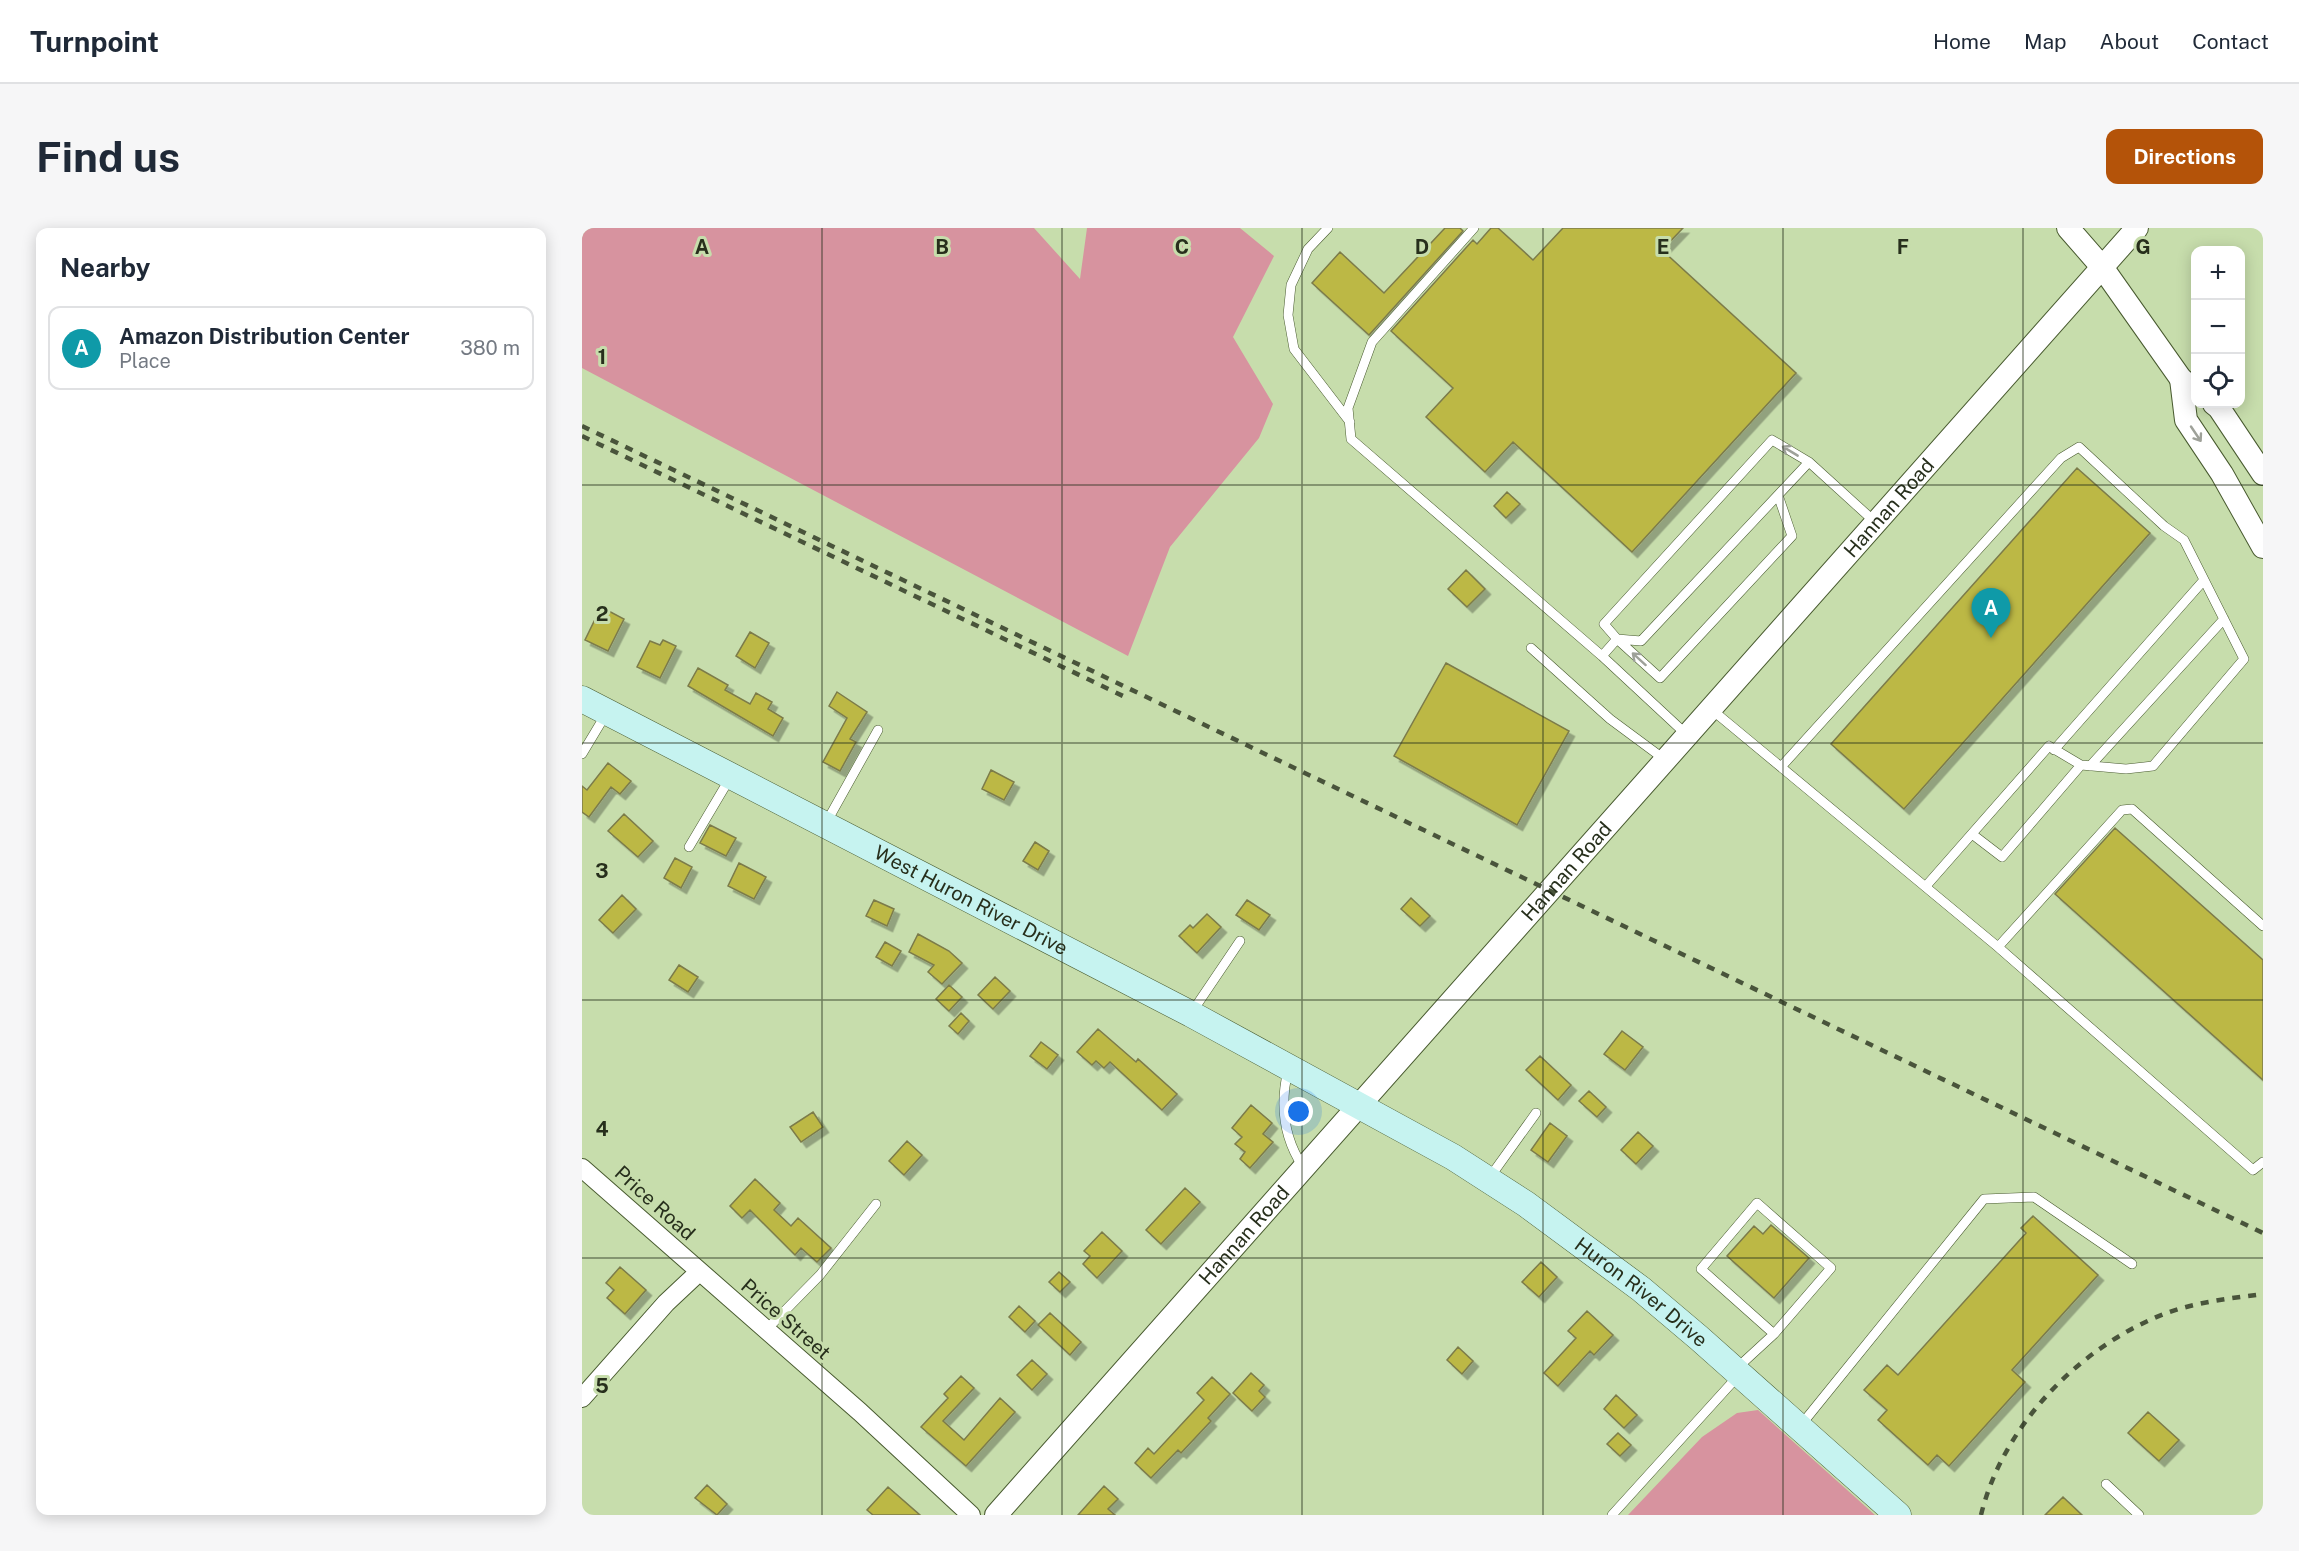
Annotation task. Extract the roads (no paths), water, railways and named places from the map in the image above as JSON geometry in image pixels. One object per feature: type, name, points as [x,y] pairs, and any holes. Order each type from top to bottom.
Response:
[{"type":"main road","name":"West Huron River Drive","points":[[582,699],[1360,1104]]},
{"type":"main road","name":"Huron River Drive","points":[[1360,1104],[1488,1179],[1571,1236],[1641,1289],[1898,1515]]},
{"type":"street","points":[[2068,228],[2102,267],[2188,384],[2186,420],[2222,474],[2263,547]]},
{"type":"street","name":"Hannan Road","points":[[996,1515],[1877,524],[2137,228]]},
{"type":"street","points":[[2219,408],[2263,474]]},
{"type":"street","name":"Price Road","points":[[582,1168],[698,1273]]},
{"type":"street","points":[[582,1398],[666,1303],[698,1273]]},
{"type":"street","name":"Price Street","points":[[698,1273],[766,1330],[971,1515]]},
{"type":"lane","points":[[1328,228],[1308,249],[1292,285],[1288,315],[1294,349],[1350,422]]},
{"type":"lane","points":[[1474,228],[1372,342],[1348,408],[1351,439],[1602,656],[1688,736]]},
{"type":"lane","points":[[1778,495],[1792,536],[1660,678],[1604,624],[1772,440],[1809,462],[1877,524]]},
{"type":"lane","points":[[1780,767],[2061,458],[2079,447],[2164,526],[2184,540],[2244,659],[2153,766],[2126,769],[2086,766],[2049,746],[1926,886]]},
{"type":"lane","points":[[1617,639],[1641,641],[1809,462]]},
{"type":"lane","points":[[2054,750],[2204,580]]},
{"type":"lane","points":[[1972,834],[2002,857],[2223,619]]},
{"type":"lane","points":[[1602,656],[1617,639]]},
{"type":"lane","points":[[1531,648],[1610,719],[1666,760]]},
{"type":"lane","points":[[1711,710],[1998,947],[2253,1170],[2263,1162]]},
{"type":"lane","points":[[582,754],[608,712]]},
{"type":"lane","points":[[825,825],[878,730]]},
{"type":"lane","points":[[689,847],[731,776]]},
{"type":"lane","points":[[1998,947],[2121,810],[2132,809],[2263,926]]},
{"type":"lane","points":[[1191,1014],[1240,941]]},
{"type":"lane","points":[[1289,1067],[1282,1103],[1293,1153],[1303,1167]]},
{"type":"lane","points":[[1488,1179],[1536,1113]]},
{"type":"lane","points":[[1800,1427],[1984,1199],[2034,1197],[2132,1264]]},
{"type":"lane","points":[[1612,1515],[1774,1334],[1831,1268],[1757,1203],[1701,1269],[1774,1334]]},
{"type":"lane","points":[[766,1330],[820,1275],[876,1204]]},
{"type":"lane","points":[[2106,1484],[2139,1515]]},
{"type":"railway","points":[[582,426],[2263,1233]]},
{"type":"railway","points":[[582,436],[1123,696]]},
{"type":"railway","points":[[1981,1515],[1991,1483],[2005,1453],[2024,1424],[2045,1398],[2095,1352],[2152,1319],[2179,1309],[2206,1302],[2263,1294]]},
{"type":"place","name":"Amazon Distribution Center","points":[[1991,638]]}]
